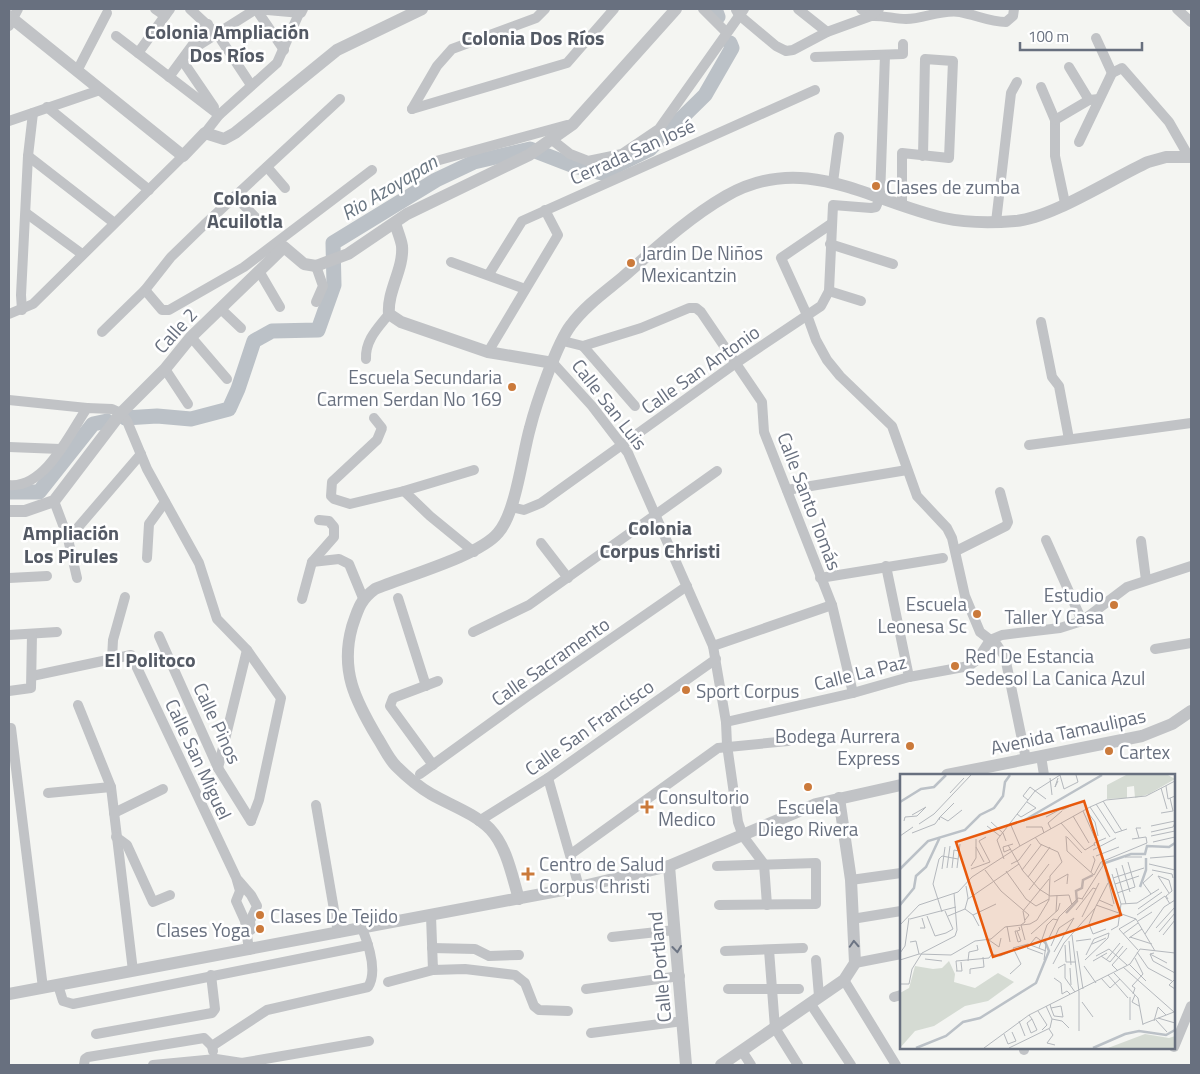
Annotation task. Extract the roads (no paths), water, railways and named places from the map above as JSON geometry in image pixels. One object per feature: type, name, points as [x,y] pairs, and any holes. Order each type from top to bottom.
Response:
[{"type":"street","points":[[138,53],[167,12],[154,9]]},
{"type":"street","points":[[190,9],[218,35],[251,85]]},
{"type":"street","points":[[9,314],[33,304],[114,222],[149,190],[205,133],[219,115],[277,63],[301,10],[256,9],[185,56]]},
{"type":"street","points":[[256,9],[284,50]]},
{"type":"street","points":[[385,25],[403,9]]},
{"type":"street","points":[[205,133],[224,139],[336,50],[422,9]]},
{"type":"street","points":[[544,9],[536,18],[452,49],[437,66],[412,109],[566,63],[614,9]]},
{"type":"street","points":[[282,244],[298,262],[319,265],[348,254],[406,214],[529,155],[573,124],[676,9]]},
{"type":"street","points":[[703,9],[726,32]]},
{"type":"street","points":[[798,9],[827,32]]},
{"type":"street","points":[[861,9],[871,16]]},
{"type":"street","points":[[871,16],[879,9]]},
{"type":"street","points":[[548,141],[570,154],[588,161],[622,154],[659,129],[739,11],[780,50],[786,51],[793,50],[827,32],[871,16],[886,15],[906,19],[933,13],[959,12],[992,22],[1006,22],[1013,16],[1014,9]]},
{"type":"street","points":[[1177,9],[1191,22]]},
{"type":"street","points":[[77,71],[107,13]]},
{"type":"street","points":[[12,17],[182,156]]},
{"type":"street","points":[[169,76],[208,24]]},
{"type":"street","points":[[116,36],[219,115]]},
{"type":"street","points":[[1096,38],[1116,71]]},
{"type":"street","points":[[815,57],[885,55],[903,49]]},
{"type":"street","points":[[861,301],[829,291],[831,224],[833,205],[871,208],[876,207],[880,197],[885,55]]},
{"type":"street","points":[[185,56],[219,115]]},
{"type":"street","points":[[902,205],[902,153],[923,156],[948,158],[953,61],[925,59],[923,156]]},
{"type":"street","points":[[1069,66],[1094,100]]},
{"type":"street","points":[[519,899],[498,840],[479,820],[430,794],[394,765],[364,715],[346,665],[348,640],[363,598],[375,589],[474,552],[498,533],[507,521],[531,422],[569,326],[691,218],[729,194],[779,178],[798,177],[832,182],[944,218],[967,222],[1019,221],[1041,215],[1148,162],[1166,158],[1190,157],[1169,122],[1126,70],[1116,71],[1094,100],[1079,142]]},
{"type":"street","points":[[996,222],[1011,93],[1017,82]]},
{"type":"street","points":[[1041,87],[1055,120],[1054,156],[1065,203]]},
{"type":"street","points":[[9,122],[47,107],[100,90]]},
{"type":"street","name":"Cerrada San José","points":[[490,274],[522,221],[814,90]]},
{"type":"street","points":[[102,332],[145,290],[171,257],[340,99]]},
{"type":"street","points":[[1055,120],[1094,100]]},
{"type":"street","points":[[47,107],[149,190]]},
{"type":"street","points":[[22,310],[21,295],[28,156],[33,113]]},
{"type":"street","points":[[436,160],[573,124]]},
{"type":"street","points":[[832,182],[839,137]]},
{"type":"street","points":[[28,156],[114,222]]},
{"type":"street","points":[[267,167],[285,188]]},
{"type":"street","points":[[145,290],[166,311],[282,244],[372,170]]},
{"type":"street","points":[[235,196],[257,219]]},
{"type":"street","points":[[488,352],[558,235],[545,210]]},
{"type":"street","points":[[26,214],[82,254]]},
{"type":"street","points":[[366,359],[366,348],[389,314],[388,305],[401,260],[402,246],[394,223]]},
{"type":"street","points":[[831,224],[781,258],[807,314],[816,340],[827,360],[840,376],[892,426],[917,496],[947,528],[956,551],[965,596],[980,632],[997,645],[1005,657],[1026,759]]},
{"type":"street","name":"Calle 2","points":[[54,501],[121,413],[165,369],[190,337],[259,272],[282,244]]},
{"type":"street","points":[[830,244],[893,264]]},
{"type":"street","points":[[451,262],[490,274],[526,289]]},
{"type":"street","points":[[316,302],[323,286],[319,265]]},
{"type":"street","points":[[259,272],[280,306]]},
{"type":"street","name":"Calle San Antonio","points":[[511,507],[524,510],[541,503],[736,363],[821,306],[829,291]]},
{"type":"street","name":"Calle Santo Tomás","points":[[583,346],[696,308],[762,402],[764,432],[832,605],[852,693]]},
{"type":"street","points":[[221,309],[241,328]]},
{"type":"street","name":"Calle San Luis","points":[[389,314],[400,322],[488,352],[553,363],[628,453],[657,514],[713,646],[726,722],[727,745],[738,822],[743,836]]},
{"type":"street","points":[[1041,322],[1052,377],[1059,386],[1069,439]]},
{"type":"street","points":[[190,337],[227,379]]},
{"type":"street","points":[[563,341],[583,346],[635,406]]},
{"type":"street","points":[[165,369],[188,404]]},
{"type":"street","points":[[9,400],[86,408],[101,407],[121,413],[165,502],[199,563],[218,618],[247,650],[218,768]]},
{"type":"street","points":[[9,485],[18,486],[43,472],[51,464],[86,408]]},
{"type":"street","points":[[374,418],[382,428],[378,440],[332,482],[331,496],[342,503],[350,504],[404,491],[474,470]]},
{"type":"street","points":[[1029,445],[1191,423]]},
{"type":"street","points":[[9,448],[60,449]]},
{"type":"street","points":[[77,578],[68,539],[141,454]]},
{"type":"street","points":[[786,490],[907,470]]},
{"type":"street","points":[[473,632],[506,618],[568,578],[717,471]]},
{"type":"street","points":[[404,491],[430,516],[474,552]]},
{"type":"street","points":[[956,551],[1006,526],[1008,522],[1000,492]]},
{"type":"street","points":[[9,511],[25,511],[54,501],[63,525]]},
{"type":"street","points":[[147,558],[149,524],[165,502]]},
{"type":"street","points":[[302,599],[312,562],[334,537],[334,528],[329,521],[319,520]]},
{"type":"street","points":[[1046,540],[1082,621]]},
{"type":"street","points":[[1141,541],[1146,580]]},
{"type":"street","points":[[541,543],[568,578]]},
{"type":"street","points":[[820,578],[943,558]]},
{"type":"street","points":[[312,562],[345,561],[349,564],[363,598]]},
{"type":"street","points":[[886,566],[909,677]]},
{"type":"street","points":[[990,640],[1002,635],[1060,628],[1082,621],[1127,587],[1191,566]]},
{"type":"street","points":[[9,578],[47,576]]},
{"type":"street","name":"Calle Sacramento","points":[[420,774],[687,586]]},
{"type":"street","points":[[32,676],[112,659],[113,640],[125,597]]},
{"type":"street","points":[[398,598],[426,686]]},
{"type":"street","points":[[713,646],[832,605]]},
{"type":"street","points":[[9,635],[57,632]]},
{"type":"street","points":[[9,691],[31,688],[32,634]]},
{"type":"street","name":"Calle Pinos","points":[[159,636],[218,768],[251,821],[259,800],[281,698],[247,650]]},
{"type":"street","name":"Calle La Paz","points":[[726,722],[852,693],[909,677],[973,664],[990,640]]},
{"type":"street","points":[[1155,648],[1191,643]]},
{"type":"street","name":"Calle San Miguel","points":[[112,659],[131,655],[236,878],[240,895],[236,901],[247,921],[252,950]]},
{"type":"street","name":"Calle San Francisco","points":[[479,820],[548,778],[716,659]]},
{"type":"street","points":[[433,765],[390,706],[393,698],[438,681]]},
{"type":"street","points":[[78,706],[111,787],[133,971]]},
{"type":"street","name":"Avenida Tamaulipas","points":[[952,774],[1157,732],[1191,711]]},
{"type":"street","points":[[11,728],[43,988]]},
{"type":"street","points":[[571,854],[718,748],[727,745],[788,741]]},
{"type":"street","points":[[1041,756],[1044,774]]},
{"type":"street","points":[[548,778],[579,887]]},
{"type":"street","points":[[9,991],[43,988],[252,950],[579,887],[669,866],[743,836],[785,816],[839,798],[900,785]]},
{"type":"street","points":[[48,792],[111,787]]},
{"type":"street","points":[[114,813],[163,789]]},
{"type":"street","points":[[721,1065],[844,980],[855,963],[851,880],[839,798]]},
{"type":"street","points":[[316,805],[338,932]]},
{"type":"street","points":[[116,836],[127,845],[153,902],[170,895]]},
{"type":"street","points":[[743,836],[764,864],[767,905]]},
{"type":"street","points":[[717,866],[816,863],[816,904],[719,905]]},
{"type":"street","name":"Calle Portland","points":[[669,866],[680,976],[686,1065]]},
{"type":"street","points":[[851,880],[900,874]]},
{"type":"street","name":"Calle San Miguel","points":[[236,878],[251,895],[257,906],[247,921]]},
{"type":"street","points":[[240,895],[251,895]]},
{"type":"street","points":[[852,919],[900,911]]},
{"type":"street","points":[[431,916],[433,970]]},
{"type":"street","points":[[212,1046],[267,1010],[368,987],[372,977],[368,945],[362,928]]},
{"type":"street","points":[[612,937],[675,930]]},
{"type":"street","points":[[58,985],[62,1001],[73,1004],[368,945]]},
{"type":"street","points":[[432,948],[475,950],[489,956],[519,955]]},
{"type":"street","points":[[724,951],[803,948]]},
{"type":"street","points":[[769,950],[775,1028],[798,1065]]},
{"type":"street","points":[[855,963],[900,954]]},
{"type":"street","points":[[816,960],[814,1000],[851,1065]]},
{"type":"street","points":[[388,982],[433,970],[465,969],[514,976],[525,983],[534,1006],[539,1010],[568,1011]]},
{"type":"street","points":[[96,1034],[212,1014],[215,1009],[211,975]]},
{"type":"street","points":[[586,989],[680,976]]},
{"type":"street","points":[[844,980],[896,1065]]},
{"type":"street","points":[[728,989],[799,989]]},
{"type":"street","points":[[1175,1045],[1191,1006]]},
{"type":"street","points":[[591,1033],[683,1021]]},
{"type":"street","points":[[84,1065],[85,1059],[88,1057],[204,1038],[212,1046],[216,1059]]},
{"type":"street","points":[[154,1065],[216,1059],[242,1063],[369,1041]]},
{"type":"street","points":[[742,1051],[751,1065]]},
{"type":"waterway","name":"Rio Azoyapan","points":[[715,9],[718,17]]},
{"type":"waterway","name":"Rio Azoyapan","points":[[125,418],[157,416],[191,419],[229,409],[238,389],[254,341],[272,331],[318,330],[334,285],[333,243],[436,180],[474,162],[530,149],[574,166],[602,173],[650,149],[705,95],[732,48],[730,43]]},
{"type":"waterway","name":"Rio Azoyapan","points":[[9,492],[39,492],[93,424],[107,421]]},
{"type":"place","name":"Clases de zumba","points":[[876,186]]},
{"type":"place","name":"Jardin De Niños Mexicantzin","points":[[631,263]]},
{"type":"place","name":"Escuela Secundaria Carmen Serdan No 169","points":[[512,387]]},
{"type":"place","name":"Estudio Taller Y Casa","points":[[1114,605]]},
{"type":"place","name":"Escuela Leonesa Sc","points":[[977,614]]},
{"type":"place","name":"Red De Estancia Sedesol La Canica Azul","points":[[955,666]]},
{"type":"place","name":"Sport Corpus","points":[[686,690]]},
{"type":"place","name":"Bodega Aurrera Express","points":[[910,746]]},
{"type":"place","name":"Cartex","points":[[1109,751]]},
{"type":"place","name":"Escuela Diego Rivera","points":[[808,787]]},
{"type":"place","name":"Consultorio Medico","points":[[647,807]]},
{"type":"place","name":"Centro de Salud Corpus Christi","points":[[528,874]]},
{"type":"place","name":"Clases De Tejido","points":[[260,915]]},
{"type":"place","name":"Clases Yoga","points":[[260,929]]},
{"type":"district","name":"Colonia Dos Ríos","points":[[533,37]]},
{"type":"district","name":"Colonia Ampliación Dos Ríos","points":[[227,42]]},
{"type":"district","name":"Colonia Acuilotla","points":[[245,208]]},
{"type":"district","name":"Colonia Corpus Christi","points":[[660,538]]},
{"type":"district","name":"Ampliación Los Pirules","points":[[71,544]]},
{"type":"district","name":"El Politoco","points":[[150,659]]}]
